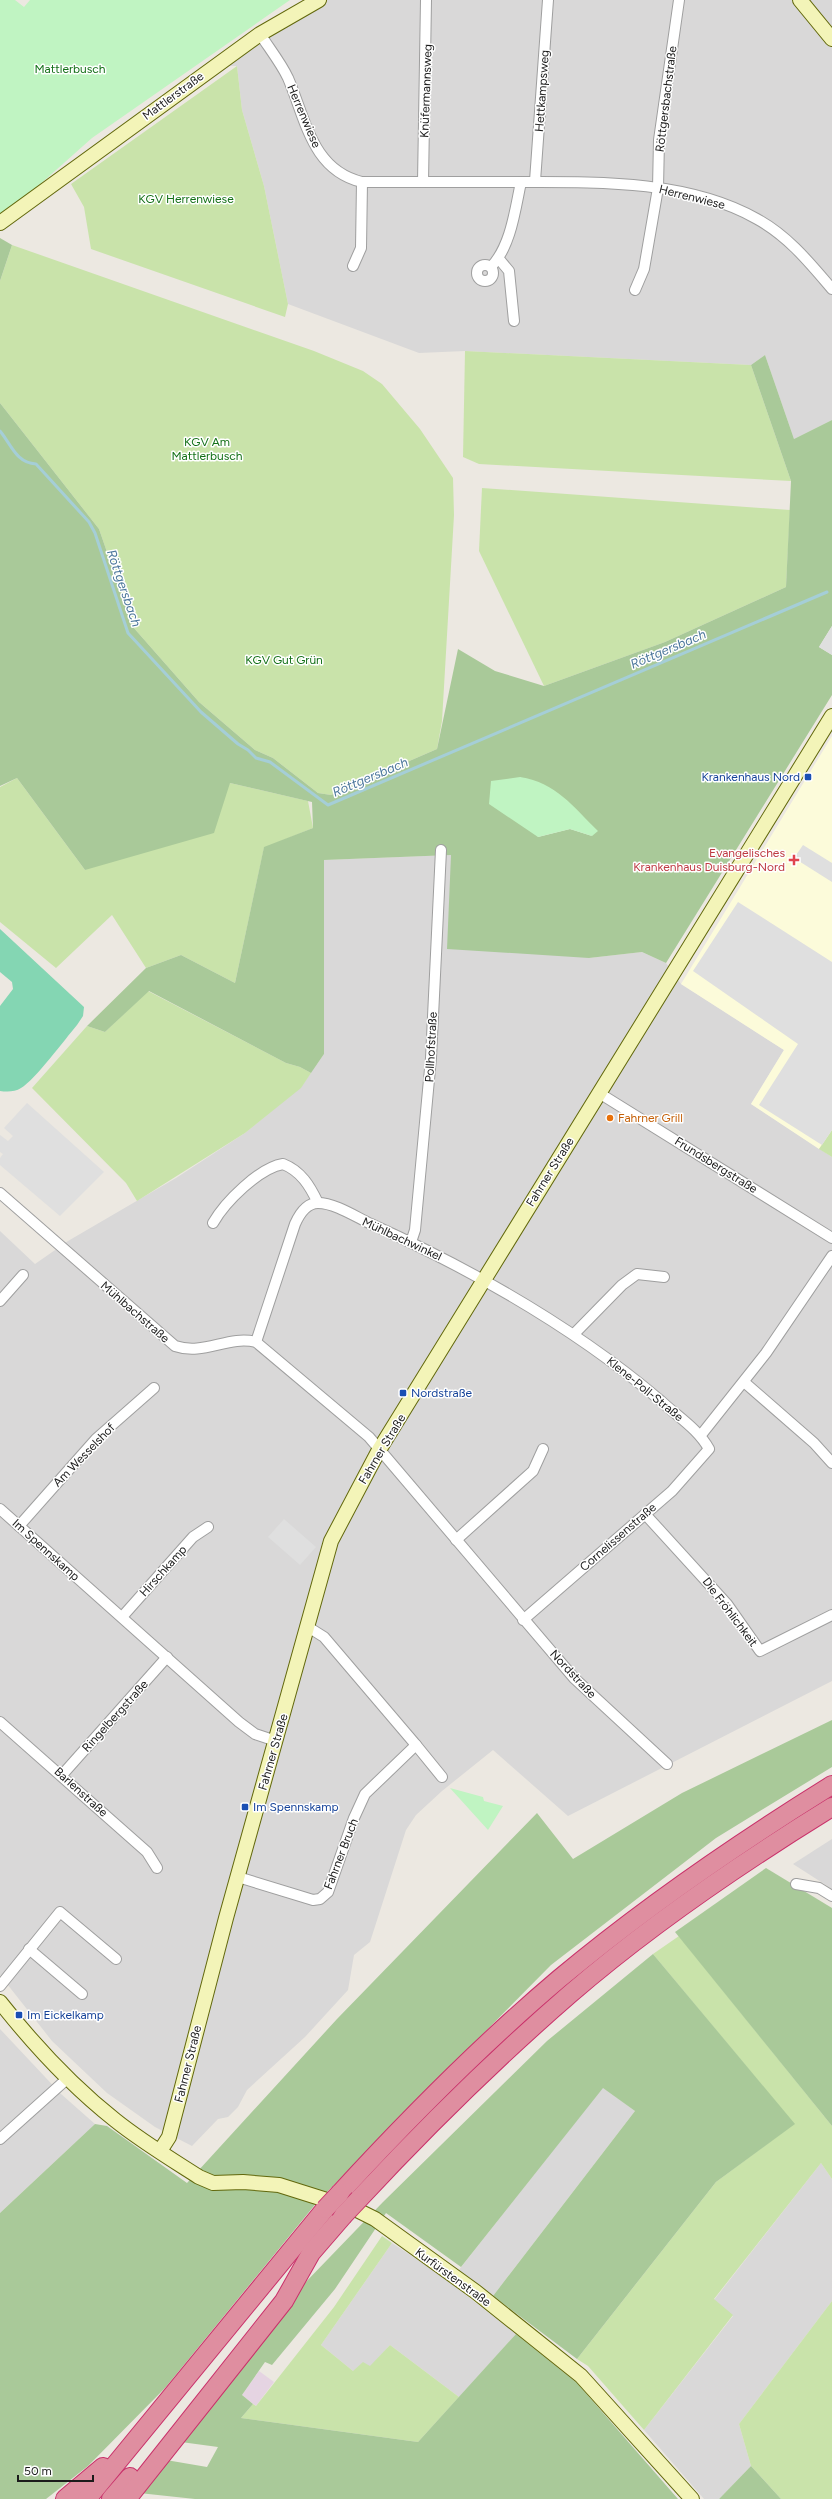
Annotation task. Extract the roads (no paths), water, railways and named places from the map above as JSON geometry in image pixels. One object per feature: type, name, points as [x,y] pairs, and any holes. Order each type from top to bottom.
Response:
[{"type":"highway","points":[[87,2499],[324,2209],[414,2112],[486,2044],[559,1979],[696,1874],[832,1785]]},
{"type":"highway","points":[[111,2499],[343,2216],[427,2127],[498,2058],[571,1993],[707,1889],[832,1807]]},
{"type":"highway","points":[[126,2499],[284,2301],[308,2258]]},
{"type":"highway","points":[[65,2499],[140,2436]]},
{"type":"street","name":"Mattlerstraße","points":[[0,223],[30,199],[260,34],[319,0]]},
{"type":"street","name":"Knüfermannsweg","points":[[423,182],[426,0]]},
{"type":"street","name":"Hettkampsweg","points":[[535,181],[548,0]]},
{"type":"street","name":"Röttgersbachstraße","points":[[635,290],[644,269],[658,188],[658,140],[679,0]]},
{"type":"street","points":[[800,0],[832,39]]},
{"type":"street","name":"Herrenwiese","points":[[260,34],[287,76],[316,148],[332,169],[350,179],[362,182],[535,181],[658,188],[703,198],[757,218],[783,236],[801,252],[832,289]]},
{"type":"street","points":[[353,266],[362,248],[362,182]]},
{"type":"street","points":[[491,267],[499,259],[512,223],[521,182]]},
{"type":"street","points":[[499,259],[510,271],[514,321]]},
{"type":"street","name":"Fahrner Straße","points":[[160,2151],[169,2137],[238,1877],[331,1541],[379,1450],[832,716]]},
{"type":"street","name":"Pollhofstraße","points":[[411,1242],[415,1230],[431,1058],[441,850]]},
{"type":"street","name":"Frundsbergstraße","points":[[599,1093],[832,1238]]},
{"type":"street","points":[[213,1223],[222,1207],[234,1195],[274,1165],[284,1164],[302,1176],[311,1187],[318,1203],[306,1208],[295,1224],[256,1342],[369,1438],[379,1450]]},
{"type":"street","name":"Mühlbachstraße","points":[[0,1193],[175,1346],[194,1351],[238,1341],[256,1342]]},
{"type":"street","name":"Mühlbachwinkel","points":[[318,1203],[329,1205],[411,1242],[484,1279]]},
{"type":"street","points":[[701,1435],[744,1382],[832,1256]]},
{"type":"street","points":[[574,1334],[622,1285],[637,1274],[664,1277]]},
{"type":"street","points":[[0,1301],[23,1275]]},
{"type":"street","name":"Klene-Poll-Straße","points":[[484,1279],[574,1334],[636,1380],[701,1435],[709,1450]]},
{"type":"street","points":[[744,1382],[814,1443],[832,1463]]},
{"type":"street","name":"Am Wesselshof","points":[[19,1526],[96,1439],[154,1388]]},
{"type":"street","points":[[456,1540],[533,1471],[543,1449]]},
{"type":"street","name":"Nordstraße","points":[[379,1450],[574,1678],[667,1764]]},
{"type":"street","name":"Cornelissenstraße","points":[[523,1620],[672,1491],[709,1450]]},
{"type":"street","name":"Im Spennskamp","points":[[0,1509],[167,1658],[255,1734],[276,1741]]},
{"type":"street","name":"Die Fröhlichkeit","points":[[645,1514],[727,1604],[760,1651],[832,1614]]},
{"type":"street","name":"Hirschkamp","points":[[122,1617],[193,1537],[208,1527]]},
{"type":"street","points":[[308,1627],[324,1636],[442,1777]]},
{"type":"street","name":"Ringelbergstraße","points":[[62,1775],[167,1658]]},
{"type":"street","name":"Barlenstraße","points":[[0,1722],[62,1775],[147,1852],[157,1868]]},
{"type":"street","name":"Fahrner Bruch","points":[[238,1877],[314,1900],[324,1896],[328,1892],[354,1818],[365,1794],[416,1745]]},
{"type":"street","points":[[796,1884],[819,1888],[832,1896]]},
{"type":"street","points":[[0,1986],[60,1912],[116,1959]]},
{"type":"street","points":[[29,1949],[82,1994]]},
{"type":"street","points":[[0,2002],[27,2036],[68,2078],[116,2121],[160,2151]]},
{"type":"street","points":[[0,2139],[68,2078]]},
{"type":"street","name":"Kurfürstenstraße","points":[[160,2151],[199,2177],[213,2183],[243,2182],[279,2185],[348,2206],[375,2219],[476,2292],[581,2376],[692,2499]]},
{"type":"waterway","name":"Röttgersbach","points":[[0,431],[19,457],[29,463],[36,464],[89,522],[95,533],[128,633],[201,712],[238,744],[248,750],[256,758],[270,762],[328,805],[827,592]]},
{"type":"place","name":"Krankenhaus Nord","points":[[808,777]]},
{"type":"place","name":"Evangelisches Krankenhaus Duisburg-Nord","points":[[794,860]]},
{"type":"place","name":"Fahrner Grill","points":[[610,1118]]},
{"type":"place","name":"Nordstraße","points":[[403,1393]]},
{"type":"place","name":"Im Spennskamp","points":[[245,1807]]},
{"type":"place","name":"Im Eickelkamp","points":[[19,2015]]},
{"type":"park label","name":"Mattlerbusch","points":[[70,69]]},
{"type":"park label","name":"KGV Herrenwiese","points":[[186,199]]},
{"type":"park label","name":"KGV Am Mattlerbusch","points":[[207,449]]},
{"type":"park label","name":"KGV Gut Grün","points":[[284,660]]}]
